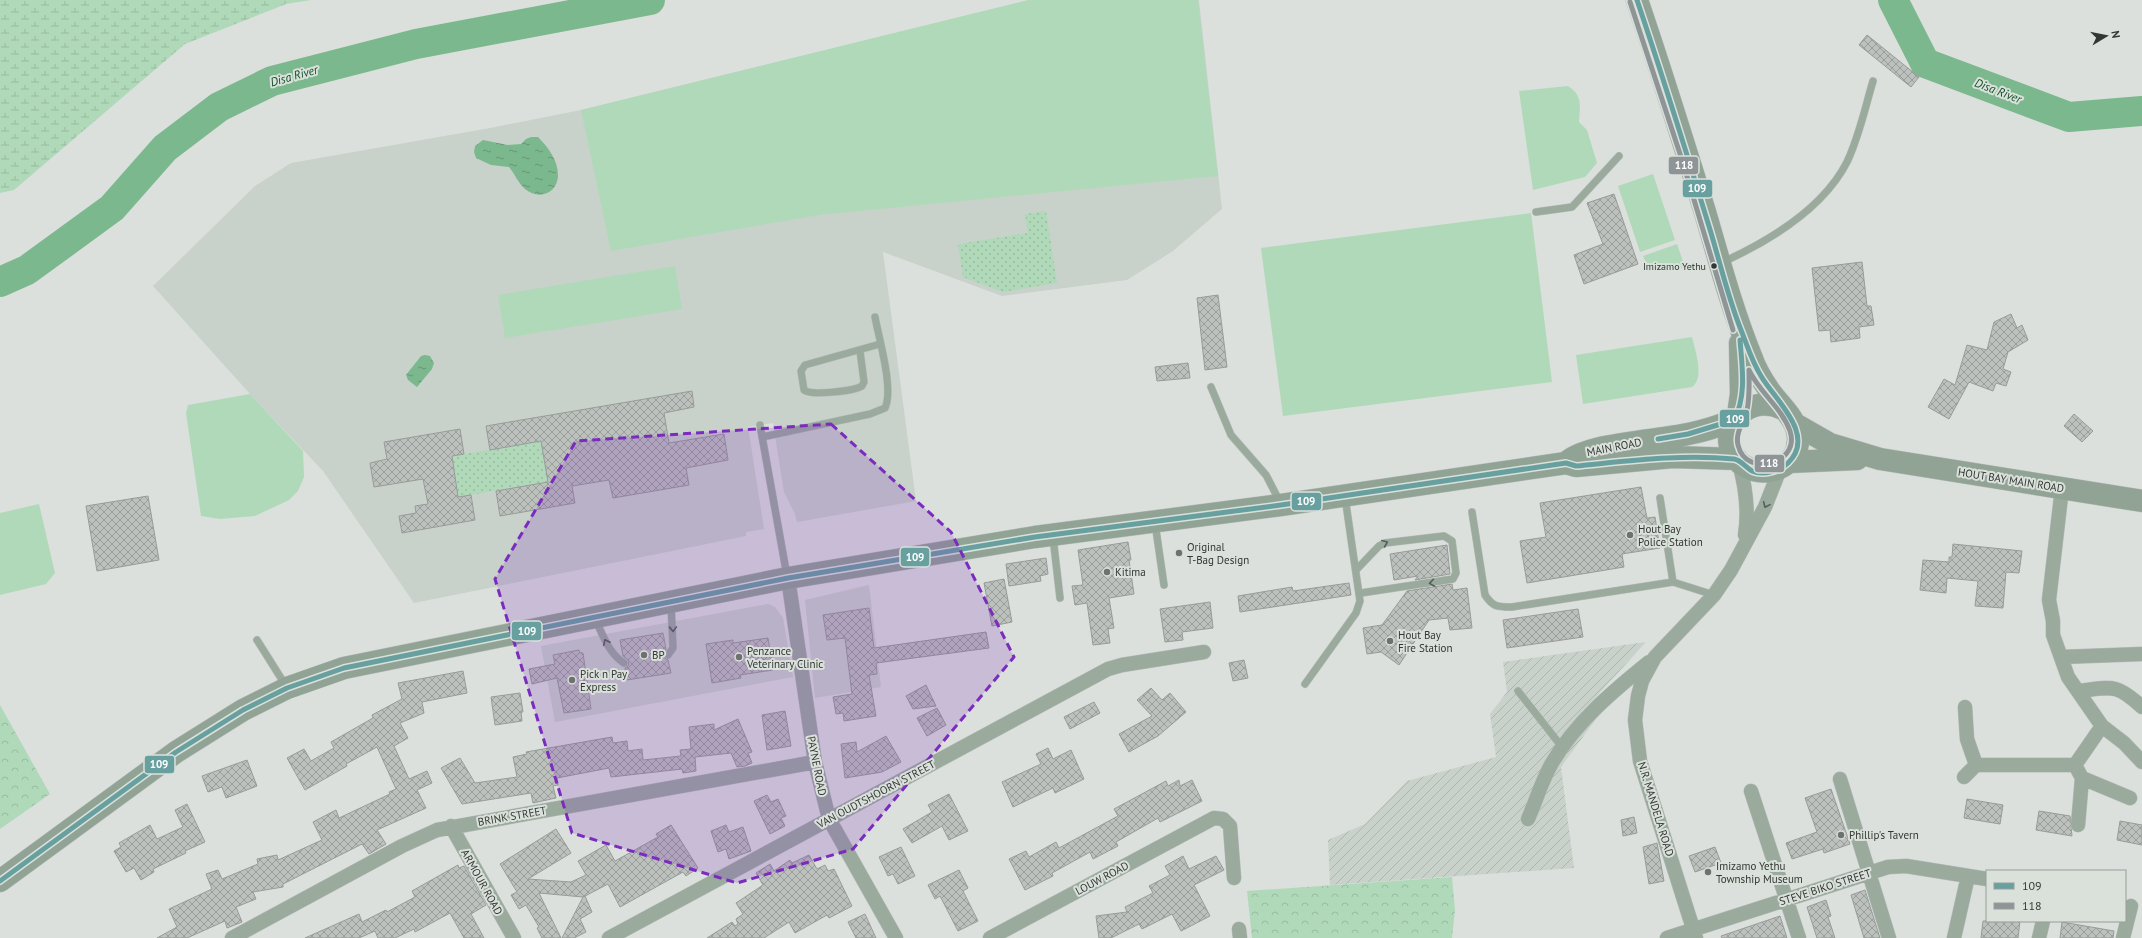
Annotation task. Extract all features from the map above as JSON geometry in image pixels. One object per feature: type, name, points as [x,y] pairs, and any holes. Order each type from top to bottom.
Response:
[{"type":"main road","points":[[1637,0],[1662,73],[1740,328],[1760,375],[1789,417],[1798,437],[1796,451],[1785,465],[1766,473],[1752,470],[1738,461],[1731,447],[1730,433],[1736,418],[1741,366],[1740,328]]},
{"type":"main road","points":[[1736,418],[1755,405],[1764,404],[1789,417]]},
{"type":"main road","name":"HOUT BAY MAIN ROAD","points":[[1789,417],[1830,444],[1880,459],[2142,501]]},
{"type":"main road","name":"MAIN ROAD","points":[[1566,463],[1575,455],[1581,453],[1688,434],[1736,418]]},
{"type":"main road","name":"MAIN ROAD","points":[[0,881],[176,752],[243,710],[287,688],[344,668],[788,578],[1053,534],[1281,505],[1566,463],[1576,466],[1673,457],[1738,461]]},
{"type":"main road","name":"HOUT BAY MAIN ROAD","points":[[1785,465],[1828,459],[1880,459]]},
{"type":"street","name":"N.R. MANDELA ROAD","points":[[1738,461],[1746,487],[1748,517],[1744,544]]},
{"type":"street","name":"N.R. MANDELA ROAD","points":[[1695,934],[1640,761],[1635,720],[1638,696],[1642,681],[1655,657],[1714,595],[1731,570],[1765,507],[1785,465]]},
{"type":"street","points":[[2062,488],[2049,600],[2053,621],[2053,635],[2068,677],[2102,726],[2124,742],[2142,762]]},
{"type":"street","name":"PAYNE ROAD","points":[[788,578],[815,762],[829,819],[896,938]]},
{"type":"street","name":"VAN OUDTSHOORN STREET","points":[[609,938],[1108,669],[1204,652]]},
{"type":"street","points":[[2061,657],[2142,654]]},
{"type":"street","points":[[1528,819],[1551,765],[1562,747],[1613,690],[1655,657]]},
{"type":"street","points":[[2079,691],[2112,687],[2128,694],[2142,707]]},
{"type":"street","points":[[1965,707],[1967,740],[1976,765]]},
{"type":"street","points":[[2075,765],[2102,726]]},
{"type":"street","name":"BRINK STREET","points":[[232,938],[424,834],[451,826],[815,762]]},
{"type":"street","points":[[1964,777],[1976,765],[2075,765]]},
{"type":"street","points":[[2075,765],[2082,778],[2078,825]]},
{"type":"street","points":[[2082,778],[2130,798]]},
{"type":"street","points":[[1840,779],[1890,938]]},
{"type":"street","points":[[1751,790],[1799,938]]},
{"type":"street","name":"LOUW ROAD","points":[[990,938],[1214,818],[1223,819],[1230,826],[1234,878]]},
{"type":"street","name":"ARMOUR ROAD","points":[[451,826],[514,938]]},
{"type":"street","name":"STEVE BIKO STREET","points":[[1667,938],[1695,934],[1786,899],[1888,868],[1906,866],[1986,879]]},
{"type":"street","points":[[1954,938],[1968,876]]},
{"type":"street","points":[[2123,938],[2133,907]]},
{"type":"street","points":[[2039,938],[2043,922]]},
{"type":"lane","points":[[1720,263],[1741,254],[1801,216],[1835,182],[1854,147],[1873,81]]},
{"type":"lane","points":[[1536,212],[1572,207],[1619,156]]},
{"type":"lane","points":[[762,437],[870,414],[885,408],[888,397],[885,367],[874,317]]},
{"type":"lane","points":[[860,351],[864,382],[862,386],[834,392],[808,393],[804,390],[801,371],[805,365],[860,351],[880,344]]},
{"type":"lane","points":[[1211,387],[1231,435],[1266,475],[1281,505]]},
{"type":"lane","points":[[760,425],[788,578]]},
{"type":"lane","points":[[1305,684],[1359,608],[1361,593],[1345,495]]},
{"type":"lane","points":[[1660,498],[1673,582]]},
{"type":"lane","points":[[1472,512],[1485,595],[1491,604],[1501,607],[1512,607],[1673,582],[1714,595]]},
{"type":"lane","points":[[1154,521],[1164,584]]},
{"type":"lane","points":[[1053,534],[1060,598]]},
{"type":"lane","points":[[1357,569],[1379,546],[1390,541],[1444,536],[1452,541],[1456,573],[1453,579],[1361,593]]},
{"type":"lane","points":[[668,655],[673,648],[671,601]]},
{"type":"lane","points":[[594,617],[610,650],[616,659],[624,663]]},
{"type":"lane","points":[[257,640],[287,688]]},
{"type":"lane","points":[[1518,691],[1562,747]]},
{"type":"highlighted area","points":[[831,424],[951,532],[1014,657],[853,849],[737,883],[572,833],[495,579],[576,441]]},
{"type":"shaded area","points":[[1031,0],[1199,0],[1222,209],[1173,251],[1127,280],[1002,296],[883,252],[916,501],[797,522],[795,514],[784,492],[773,423],[748,427],[764,529],[746,532],[746,536],[414,603],[323,471],[250,394],[153,286],[255,186],[291,163],[490,128],[581,110]]},
{"type":"shaded area","points":[[869,585],[881,687],[815,698],[805,600]]},
{"type":"shaded area","points":[[768,604],[775,607],[783,618],[793,677],[555,722],[541,646]]},
{"type":"shaded area","points":[[1646,642],[1586,708],[1596,719],[1561,767],[1574,868],[1330,885],[1328,840],[1365,824],[1407,781],[1496,757],[1490,714],[1507,692],[1503,662]]},
{"type":"green space","points":[[0,0],[311,0],[286,4],[185,44],[14,190],[0,193]]},
{"type":"green space","points":[[1028,0],[1198,0],[1218,176],[819,215],[611,251],[581,110]]},
{"type":"green space","points":[[1568,86],[1576,93],[1580,101],[1579,122],[1587,130],[1597,163],[1585,177],[1533,190],[1519,91]]},
{"type":"green space","points":[[1653,174],[1675,240],[1640,252],[1618,186]]},
{"type":"green space","points":[[1046,211],[1057,283],[1003,292],[963,277],[958,244],[1028,233],[1025,214]]},
{"type":"green space","points":[[1531,213],[1552,382],[1283,416],[1261,248]]},
{"type":"green space","points":[[1677,244],[1685,267],[1673,270],[1661,270],[1650,266],[1643,256]]},
{"type":"green space","points":[[675,266],[682,309],[505,338],[498,295]]},
{"type":"green space","points":[[1692,337],[1699,371],[1696,383],[1692,387],[1583,404],[1576,355]]},
{"type":"green space","points":[[250,394],[303,451],[304,477],[298,491],[289,500],[255,516],[220,519],[201,516],[186,413],[188,405]]},
{"type":"green space","points":[[541,441],[548,482],[458,497],[452,456]]},
{"type":"green space","points":[[39,504],[55,573],[46,584],[0,595],[0,513]]},
{"type":"green space","points":[[0,705],[50,794],[0,829]]},
{"type":"green space","points":[[1452,877],[1455,910],[1452,938],[1252,938],[1247,891]]},
{"type":"water","points":[[538,137],[549,149],[558,169],[555,186],[551,191],[542,195],[530,193],[525,189],[509,167],[491,165],[476,158],[474,152],[475,146],[483,140],[508,145],[521,144],[526,139]]},
{"type":"water","points":[[421,356],[430,356],[434,363],[432,369],[417,387],[408,380],[406,375]]},
{"type":"building","points":[[1867,35],[1919,77],[1911,87],[1859,45]]},
{"type":"building","points":[[1614,194],[1638,264],[1584,284],[1574,255],[1603,244],[1587,203]]},
{"type":"building","points":[[1862,262],[1867,306],[1871,306],[1874,325],[1859,327],[1860,338],[1831,342],[1830,330],[1819,331],[1812,268]]},
{"type":"building","points":[[1218,295],[1227,367],[1205,370],[1197,298]]},
{"type":"building","points":[[2011,314],[2017,328],[2022,325],[2028,340],[2008,352],[2003,369],[2011,372],[2006,386],[1996,383],[1993,391],[1969,382],[1949,419],[1928,407],[1944,379],[1955,385],[1967,345],[1987,350],[1994,322]]},
{"type":"building","points":[[1188,363],[1190,378],[1157,381],[1155,367]]},
{"type":"building","points":[[692,391],[694,407],[664,413],[669,443],[724,434],[728,460],[686,468],[689,485],[613,498],[609,480],[572,486],[575,503],[500,516],[496,491],[548,482],[541,441],[490,450],[486,426]]},
{"type":"building","points":[[2074,414],[2093,431],[2082,442],[2064,426]]},
{"type":"building","points":[[460,429],[464,454],[452,456],[458,497],[471,495],[475,520],[402,533],[399,516],[416,513],[415,506],[428,504],[423,479],[374,487],[370,463],[387,459],[384,442]]},
{"type":"building","name":"Hout Bay Police Station","points":[[1641,487],[1647,518],[1655,517],[1660,548],[1622,554],[1624,567],[1527,583],[1520,541],[1546,537],[1540,503]]},
{"type":"building","points":[[148,496],[159,560],[97,571],[86,506]]},
{"type":"building","points":[[1128,542],[1134,594],[1109,598],[1114,628],[1108,629],[1110,643],[1093,645],[1087,603],[1075,605],[1072,586],[1083,585],[1078,550]]},
{"type":"building","points":[[1953,544],[2022,551],[2019,573],[2006,572],[2003,608],[1975,606],[1978,581],[1947,578],[1946,593],[1920,590],[1923,560],[1949,562],[1949,557],[1952,557]]},
{"type":"building","points":[[1447,545],[1450,574],[1415,580],[1418,576],[1394,580],[1390,554]]},
{"type":"building","points":[[1046,558],[1048,574],[1040,576],[1041,581],[1009,586],[1006,564]]},
{"type":"building","points":[[1004,579],[1012,622],[992,626],[984,583]]},
{"type":"building","points":[[1349,583],[1351,595],[1240,612],[1238,596],[1292,587],[1293,591]]},
{"type":"building","name":"Hout Bay Fire Station","points":[[1452,584],[1453,590],[1467,588],[1472,628],[1450,630],[1448,618],[1429,620],[1399,665],[1381,652],[1367,654],[1363,628],[1382,625],[1407,591]]},
{"type":"building","points":[[1210,602],[1213,628],[1182,632],[1183,640],[1165,642],[1160,609]]},
{"type":"building","points":[[869,608],[874,648],[986,632],[989,648],[876,663],[877,674],[869,675],[876,716],[844,721],[843,713],[836,714],[833,697],[852,694],[845,638],[827,640],[823,615]]},
{"type":"building","points":[[1578,609],[1583,637],[1507,648],[1503,620]]},
{"type":"building","points":[[663,633],[666,649],[663,657],[668,660],[671,673],[627,680],[625,668],[628,666],[629,661],[623,656],[620,640]]},
{"type":"building","name":"Penzance Veterinary Clinic","points":[[768,638],[773,670],[740,675],[741,678],[712,683],[706,644],[733,640],[733,643]]},
{"type":"building","points":[[579,650],[580,653],[583,653],[591,709],[564,713],[557,678],[532,684],[529,669],[555,664],[553,655]]},
{"type":"building","points":[[1244,660],[1248,678],[1233,681],[1229,663]]},
{"type":"building","points":[[463,671],[467,693],[422,702],[424,713],[400,723],[408,738],[394,746],[409,779],[427,771],[432,783],[417,790],[426,808],[377,830],[386,844],[369,854],[362,844],[283,884],[283,887],[253,892],[256,899],[236,907],[242,922],[227,928],[225,921],[187,938],[157,938],[177,927],[169,909],[212,889],[206,874],[218,870],[222,879],[258,864],[257,859],[277,855],[278,860],[322,840],[313,822],[336,810],[339,818],[390,794],[389,792],[396,789],[377,747],[346,764],[347,766],[305,790],[287,758],[304,749],[311,761],[334,748],[331,742],[373,718],[372,715],[402,699],[398,683]]},
{"type":"building","points":[[926,685],[936,706],[913,709],[906,696]]},
{"type":"building","points":[[1151,688],[1162,700],[1170,693],[1186,712],[1158,736],[1129,752],[1119,734],[1152,716],[1137,700]]},
{"type":"building","points":[[520,693],[523,712],[521,712],[522,721],[495,725],[491,697]]},
{"type":"building","points":[[1094,702],[1100,713],[1070,729],[1064,717]]},
{"type":"building","points":[[937,708],[946,725],[927,736],[917,718]]},
{"type":"building","points":[[785,711],[791,746],[767,750],[762,715]]},
{"type":"building","points":[[738,719],[752,752],[748,753],[752,763],[745,766],[737,767],[731,753],[695,757],[696,771],[683,773],[682,769],[611,777],[609,768],[557,778],[558,785],[553,786],[556,798],[533,803],[531,793],[462,804],[441,768],[460,758],[475,783],[517,777],[513,757],[527,754],[526,752],[612,737],[613,743],[627,741],[628,751],[642,749],[643,760],[681,756],[680,750],[691,749],[689,727],[714,724],[714,730]]},
{"type":"building","points":[[886,736],[901,762],[882,772],[845,778],[841,744],[856,742],[857,752]]},
{"type":"building","points":[[1048,748],[1053,759],[1071,750],[1084,779],[1055,793],[1053,788],[1013,807],[1002,782],[1041,764],[1036,754]]},
{"type":"building","points":[[247,760],[257,786],[226,798],[222,787],[208,792],[202,776]]},
{"type":"building","points":[[1179,780],[1180,786],[1192,780],[1202,801],[1160,822],[1158,818],[1116,842],[1118,846],[1093,859],[1090,852],[1052,873],[1053,876],[1025,890],[1009,859],[1026,851],[1029,857],[1056,842],[1059,848],[1118,816],[1114,809],[1166,781],[1168,786]]},
{"type":"building","points":[[1831,789],[1850,844],[1824,853],[1823,849],[1792,859],[1786,843],[1817,832],[1805,798]]},
{"type":"building","points":[[949,794],[968,831],[949,840],[942,826],[912,843],[903,829],[932,812],[928,805]]},
{"type":"building","points":[[767,795],[771,802],[778,799],[786,816],[781,818],[785,826],[770,834],[754,801]]},
{"type":"building","points":[[1967,799],[2003,805],[2000,824],[1964,818]]},
{"type":"building","points":[[187,804],[205,842],[185,851],[186,853],[153,869],[154,872],[141,880],[134,868],[126,872],[114,851],[121,847],[119,843],[150,825],[157,839],[183,827],[175,810]]},
{"type":"building","points":[[2039,811],[2070,816],[2072,836],[2036,830]]},
{"type":"building","points":[[1634,817],[1637,833],[1623,836],[1621,820]]},
{"type":"building","points":[[2120,821],[2142,825],[2142,845],[2117,840]]},
{"type":"building","points":[[671,825],[698,868],[686,876],[683,872],[620,907],[608,884],[585,896],[592,912],[580,919],[586,932],[574,938],[562,938],[583,897],[539,893],[561,938],[542,938],[537,928],[539,927],[526,905],[519,909],[511,895],[517,892],[500,864],[556,829],[571,853],[528,879],[571,882],[586,875],[578,861],[606,845],[615,861],[658,837],[656,834]]},
{"type":"building","points":[[726,825],[729,832],[743,827],[751,851],[729,859],[726,849],[718,852],[711,831]]},
{"type":"building","points":[[1657,843],[1664,881],[1649,884],[1643,847]]},
{"type":"building","points":[[901,847],[915,876],[898,884],[893,874],[888,876],[879,857]]},
{"type":"building","points":[[1715,847],[1721,863],[1695,872],[1689,856]]},
{"type":"building","points":[[809,855],[817,869],[825,865],[828,871],[834,869],[852,906],[829,918],[827,915],[795,933],[789,922],[764,938],[707,938],[732,922],[735,926],[738,924],[736,919],[743,914],[736,903],[763,885],[756,873],[770,864],[774,871],[790,860],[792,863]]},
{"type":"building","points":[[1183,856],[1189,869],[1216,856],[1224,870],[1194,885],[1210,916],[1181,931],[1172,914],[1142,929],[1139,924],[1111,938],[1099,938],[1096,916],[1127,912],[1125,907],[1153,893],[1149,886],[1170,875],[1165,866]]},
{"type":"building","points":[[458,865],[459,868],[464,866],[486,905],[471,914],[484,938],[464,938],[450,913],[415,932],[414,929],[395,938],[378,938],[375,931],[359,938],[305,938],[359,914],[362,922],[386,910],[387,912],[415,897],[412,891]]},
{"type":"building","points":[[959,870],[968,888],[963,891],[978,921],[958,931],[940,896],[935,899],[928,885]]},
{"type":"building","points":[[1865,890],[1880,938],[1864,938],[1851,895]]},
{"type":"building","points":[[1826,900],[1831,916],[1828,917],[1835,938],[1817,938],[1807,907]]},
{"type":"building","points":[[865,914],[876,938],[856,938],[848,922]]},
{"type":"building","points":[[1780,916],[1787,938],[1722,938],[1721,936]]},
{"type":"building","points":[[1983,921],[2020,922],[2018,938],[1981,938]]},
{"type":"building","points":[[2062,922],[2114,931],[2113,938],[2060,938]]},
{"type":"waterway","name":"Disa River","points":[[0,282],[27,270],[112,208],[165,148],[219,107],[272,81],[416,44],[650,0]]},
{"type":"waterway","name":"Disa River","points":[[1893,0],[1925,63],[2069,117],[2142,111]]},
{"type":"transit line","name":"109","points":[[0,881],[176,752],[243,710],[287,688],[344,668],[788,578],[1035,537],[1281,505],[1566,463],[1576,466],[1694,457],[1734,459],[1741,462],[1752,471],[1761,473],[1771,472],[1785,466],[1796,452],[1798,441],[1796,429],[1791,418],[1758,371],[1736,317],[1682,139],[1637,0]]},
{"type":"transit line","name":"118","points":[[1630,2],[1683,163],[1733,330]]},
{"type":"transit line","name":"109","points":[[1658,439],[1688,434],[1734,420],[1741,401],[1743,381],[1740,340]]},
{"type":"transit line","name":"118","points":[[1749,370],[1758,386],[1782,415],[1790,431],[1791,442],[1788,452],[1780,459],[1771,463],[1761,464],[1751,462],[1743,456],[1737,441],[1748,405],[1749,370]]},
{"type":"place","name":"Imizamo Yethu","points":[[1714,266]]},
{"type":"place","name":"Hout Bay Police Station","points":[[1630,535]]},
{"type":"place","name":"Original T-Bag Design","points":[[1179,553]]},
{"type":"place","name":"Kitima","points":[[1107,572]]},
{"type":"place","name":"Hout Bay Fire Station","points":[[1390,641]]},
{"type":"place","name":"BP","points":[[644,655]]},
{"type":"place","name":"Penzance Veterinary Clinic","points":[[739,657]]},
{"type":"place","name":"Pick n Pay Express","points":[[572,680]]},
{"type":"place","name":"Phillip's Tavern","points":[[1841,835]]},
{"type":"place","name":"Imizamo Yethu Township Museum","points":[[1708,872]]}]
